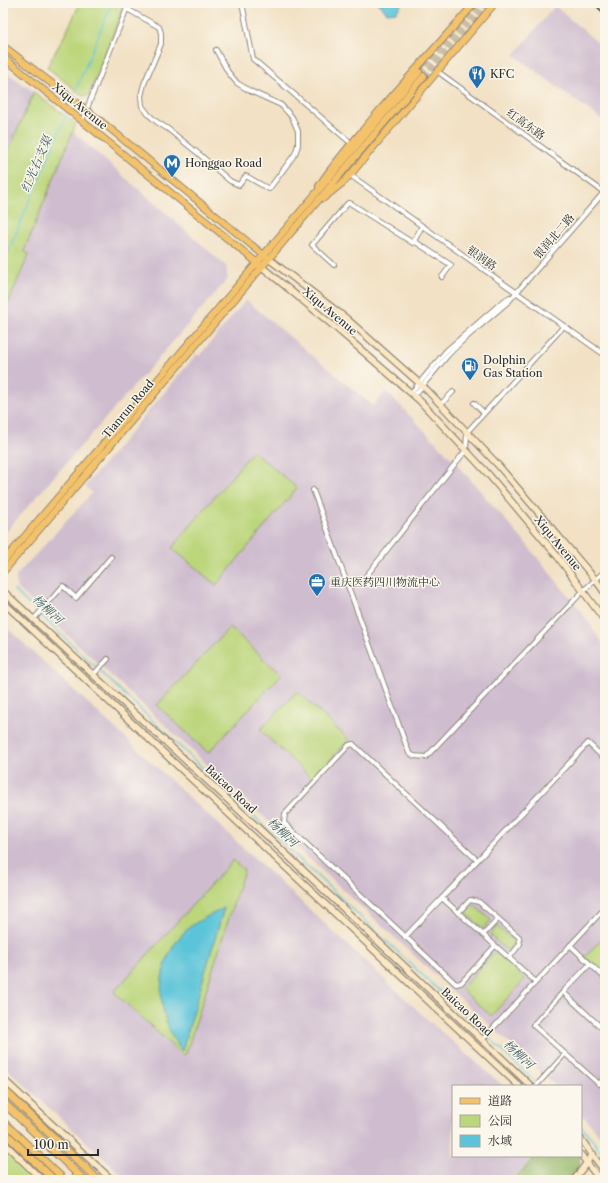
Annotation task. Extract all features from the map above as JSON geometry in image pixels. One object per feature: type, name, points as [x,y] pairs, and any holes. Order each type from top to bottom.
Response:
[{"type":"highway","points":[[3,1089],[98,1180]]},
{"type":"highway","points":[[3,1102],[84,1180]]},
{"type":"highway","points":[[3,1122],[64,1180]]},
{"type":"highway","points":[[3,1132],[64,1180]]},
{"type":"highway","points":[[3,1132],[54,1180]]},
{"type":"main road","points":[[307,209],[330,169],[419,64],[475,3]]},
{"type":"main road","points":[[307,209],[350,175],[494,3]]},
{"type":"main road","name":"Xiqu Avenue","points":[[3,46],[102,122],[266,257]]},
{"type":"main road","name":"Xiqu Avenue","points":[[3,57],[259,265]]},
{"type":"main road","points":[[259,265],[421,74]]},
{"type":"main road","name":"Tianrun Road","points":[[3,562],[259,265]]},
{"type":"main road","name":"Tianrun Road","points":[[3,572],[259,265]]},
{"type":"street","points":[[82,121],[129,3]]},
{"type":"street","points":[[242,3],[253,59],[352,144]]},
{"type":"street","points":[[127,9],[159,26],[161,33],[161,44],[144,84],[141,96],[142,106],[149,115],[230,181],[239,185],[246,176],[269,188],[295,154],[298,144],[298,131],[292,117],[281,105],[250,91],[237,83],[228,72],[216,50]]},
{"type":"street","name":"红高东路","points":[[437,70],[605,192]]},
{"type":"street","name":"银润路","points":[[350,175],[605,355]]},
{"type":"street","name":"银润北二路","points":[[413,395],[460,342],[509,301],[605,192]]},
{"type":"street","points":[[334,265],[312,245],[348,203],[350,203],[451,265],[442,277]]},
{"type":"street","points":[[414,241],[422,226]]},
{"type":"street","name":"Xiqu Avenue","points":[[266,257],[347,319],[441,404],[498,465],[596,579],[605,593]]},
{"type":"street","name":"Xiqu Avenue","points":[[259,265],[336,328],[413,395],[489,475],[558,557],[605,621]]},
{"type":"street","points":[[348,586],[363,580],[466,450],[466,432],[564,326]]},
{"type":"street","points":[[441,404],[453,392]]},
{"type":"street","points":[[474,403],[484,413]]},
{"type":"street","points":[[313,490],[409,753],[414,756],[426,757],[583,591],[605,571]]},
{"type":"street","points":[[37,616],[63,586],[76,598],[111,557]]},
{"type":"street","name":"Baicao Road","points":[[3,591],[37,616],[97,671],[267,836],[535,1085]]},
{"type":"street","name":"Baicao Road","points":[[3,602],[518,1085]]},
{"type":"street","points":[[97,671],[108,660]]},
{"type":"street","points":[[405,937],[588,743],[605,759]]},
{"type":"street","points":[[477,860],[353,744],[349,745],[285,814],[284,823],[456,984],[461,983],[495,946]]},
{"type":"street","points":[[442,898],[536,982]]},
{"type":"street","points":[[458,913],[470,900],[480,902],[519,937],[520,944],[509,958]]},
{"type":"street","points":[[485,1037],[605,908]]},
{"type":"street","points":[[483,935],[498,919]]},
{"type":"street","points":[[570,945],[605,978]]},
{"type":"street","points":[[590,964],[533,1025],[599,1084],[605,1077]]},
{"type":"street","points":[[563,992],[605,1031]]},
{"type":"street","points":[[535,1085],[565,1054]]},
{"type":"street","points":[[3,1079],[112,1180]]},
{"type":"street","points":[[582,1140],[605,1172]]},
{"type":"street","points":[[3,1142],[42,1180]]},
{"type":"street","points":[[574,1180],[593,1154]]},
{"type":"street","points":[[582,1156],[600,1180]]},
{"type":"shaded area","points":[[555,6],[605,49],[605,122],[514,55]]},
{"type":"shaded area","points":[[3,70],[34,92],[3,163]]},
{"type":"shaded area","points":[[72,131],[226,266],[228,279],[3,535],[3,315],[29,254],[23,251]]},
{"type":"shaded area","points":[[246,300],[373,406],[386,391],[453,460],[524,541],[580,610],[605,647],[605,1142],[582,1114],[582,1085],[555,1085],[16,587],[16,576],[92,493],[85,486],[197,354],[199,356]]},
{"type":"shaded area","points":[[3,624],[427,1019],[502,1085],[452,1085],[452,1157],[534,1157],[512,1180],[127,1180],[3,1065]]},
{"type":"green space","points":[[80,3],[125,3],[89,95],[83,96],[47,67],[67,31]]},
{"type":"green space","points":[[34,92],[76,124],[24,251],[29,254],[3,315],[3,163]]},
{"type":"green space","points":[[253,451],[297,488],[216,585],[172,548]]},
{"type":"green space","points":[[230,627],[281,675],[208,753],[157,705]]},
{"type":"green space","points":[[297,691],[349,740],[312,779],[260,730]]},
{"type":"green space","points":[[233,860],[244,870],[186,1054],[182,1055],[114,992]]},
{"type":"green space","points":[[474,905],[491,920],[483,929],[466,913]]},
{"type":"green space","points":[[497,926],[514,942],[507,951],[490,935]]},
{"type":"green space","points":[[605,935],[605,976],[585,957]]},
{"type":"green space","points":[[495,952],[525,979],[491,1016],[461,989]]},
{"type":"green space","points":[[3,1146],[38,1180],[6,1180],[3,1177]]},
{"type":"green space","points":[[535,1157],[579,1157],[580,1159],[578,1169],[569,1180],[513,1180]]},
{"type":"water","points":[[378,3],[403,3],[396,12],[387,13]]},
{"type":"water","points":[[224,908],[182,1051],[166,1020],[162,1003],[161,986],[164,969],[169,953],[191,926]]},
{"type":"waterway","name":"红光右支渠","points":[[75,92],[112,3]]},
{"type":"waterway","name":"红光右支渠","points":[[3,264],[66,115]]},
{"type":"waterway","name":"杨柳河","points":[[14,590],[539,1085]]},
{"type":"waterway","name":"杨柳河","points":[[582,1127],[605,1159]]},
{"type":"tunnel","points":[[419,72],[480,3]]},
{"type":"tunnel","points":[[424,76],[487,3]]},
{"type":"railway","points":[[593,3],[605,14]]},
{"type":"place","name":"KFC","points":[[477,89]]},
{"type":"place","name":"Honggao Road","points":[[172,178]]},
{"type":"place","name":"Dolphin Gas Station","points":[[470,381]]},
{"type":"place","name":"重庆医药四川物流中心","points":[[317,597]]}]
